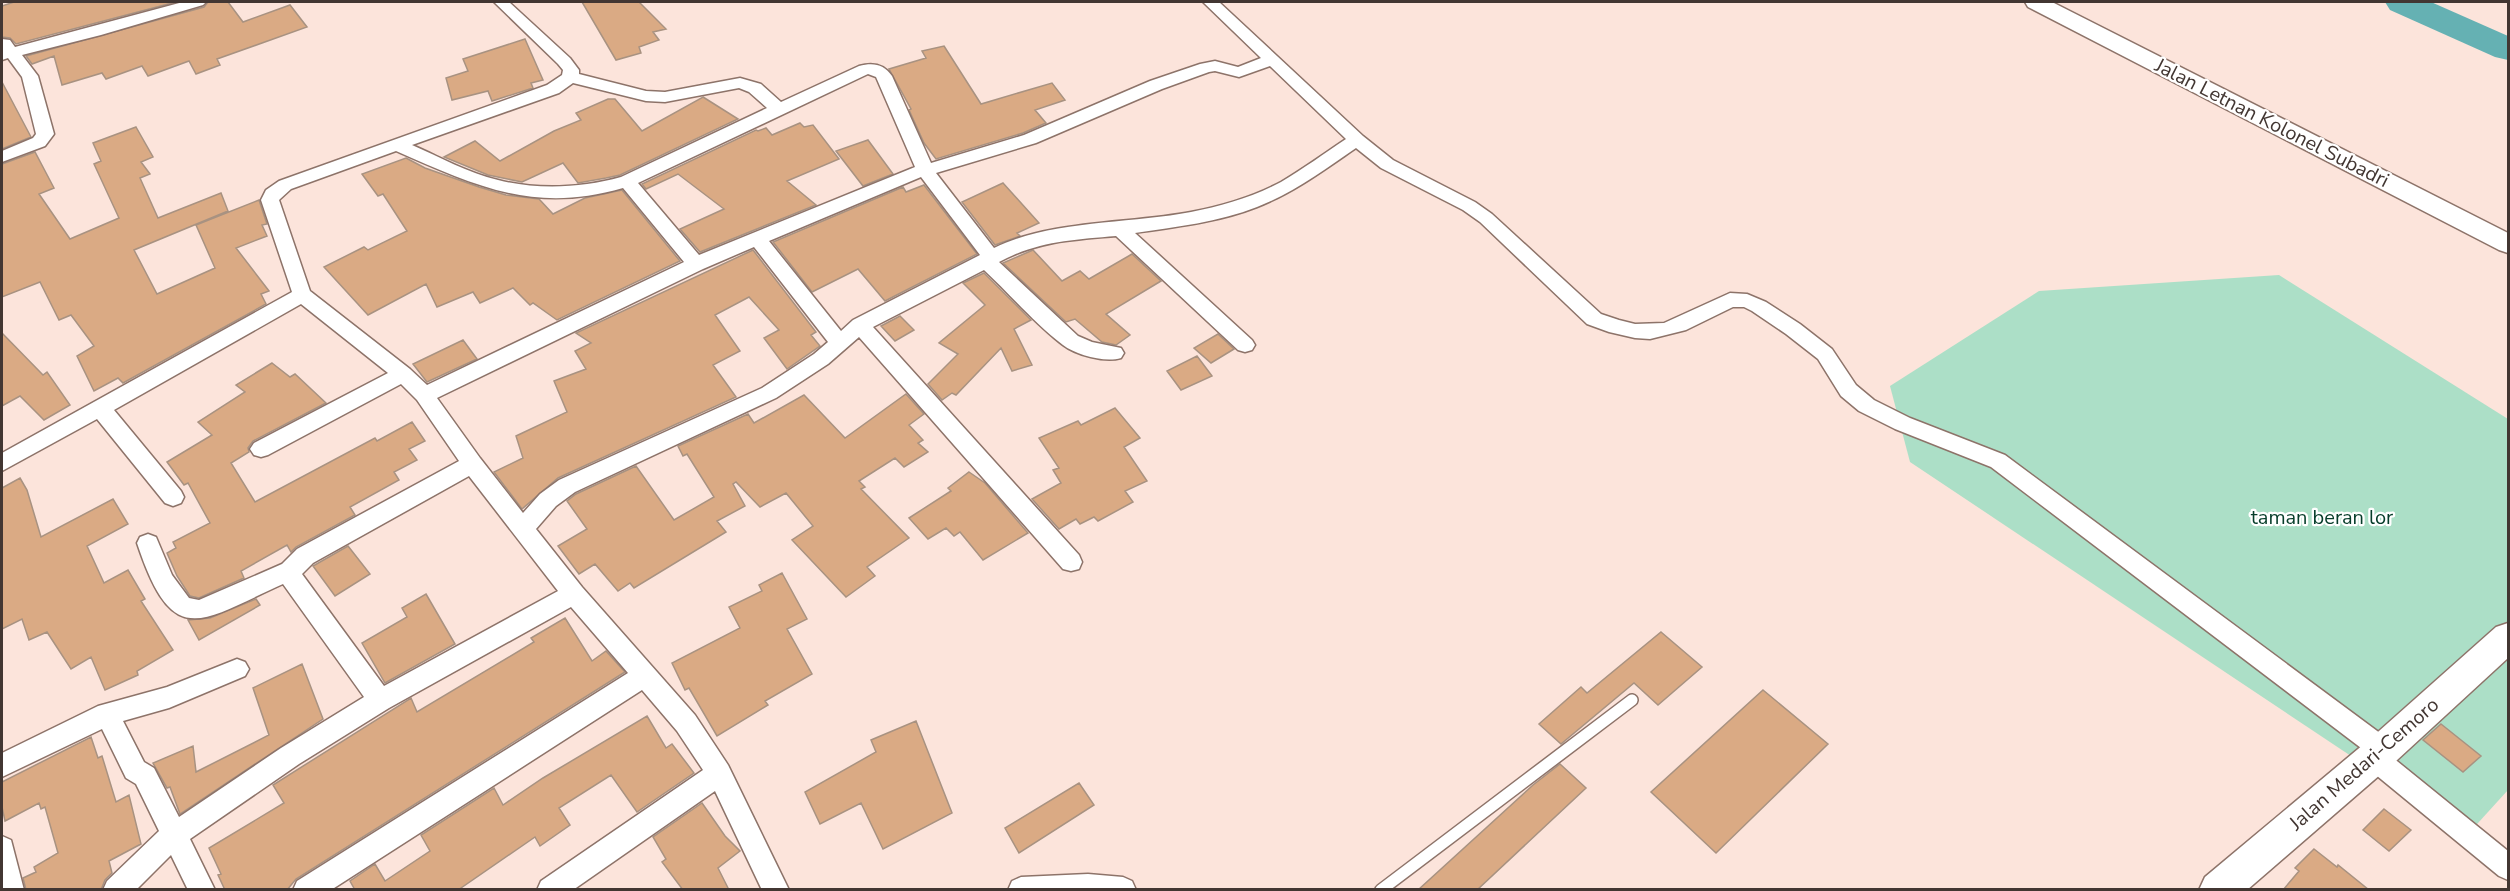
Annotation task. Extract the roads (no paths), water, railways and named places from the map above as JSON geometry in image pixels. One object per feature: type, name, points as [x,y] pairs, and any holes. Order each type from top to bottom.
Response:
[{"type":"main road","name":"Jalan Letnan Kolonel Subadri","points":[[2036,2],[2508,244]]},
{"type":"main road","name":"Jalan Medari-Cemoro","points":[[2218,890],[2379,754],[2508,637]]},
{"type":"street","points":[[5,49],[95,32],[198,2]]},
{"type":"street","points":[[501,2],[564,61],[571,70],[570,77],[553,89],[285,185],[272,194],[270,200],[302,295],[403,374],[424,395],[472,464],[574,594],[687,723],[719,772],[776,890]]},
{"type":"street","points":[[1211,2],[1357,140],[1387,164],[1469,206],[1486,218],[1594,319],[1615,327],[1651,334],[1666,330],[1730,300],[1737,299],[1754,303],[1823,351],[1851,393],[1864,404],[1884,416],[1972,448],[1998,461],[2379,754],[2508,867]]},
{"type":"street","points":[[2,157],[39,142],[45,134],[30,76],[5,49]]},
{"type":"street","points":[[424,395],[696,264],[925,170],[1030,139],[1109,107],[1139,92],[1206,67],[1215,66],[1239,72],[1272,60]]},
{"type":"street","points":[[396,144],[483,183],[496,186],[550,193],[599,189],[627,182],[865,69],[880,70],[898,105],[925,170],[988,259],[1071,341],[1089,349],[1114,353]]},
{"type":"street","points":[[570,77],[646,96],[666,97],[740,83],[755,88],[779,110]]},
{"type":"street","points":[[523,529],[550,497],[567,486],[769,393],[821,359],[860,325],[988,259],[1033,239],[1120,229],[1200,216],[1250,203],[1287,186],[1357,140]]},
{"type":"street","points":[[627,182],[696,264]]},
{"type":"street","points":[[1120,229],[1245,345]]},
{"type":"street","points":[[757,238],[838,342]]},
{"type":"street","points":[[2,463],[302,295]]},
{"type":"street","points":[[860,325],[1071,562]]},
{"type":"street","points":[[261,449],[403,374]]},
{"type":"street","points":[[101,409],[173,496]]},
{"type":"street","points":[[148,543],[155,565],[178,603],[188,610],[198,610],[290,571],[305,556],[472,464]]},
{"type":"street","points":[[290,571],[291,577],[380,700]]},
{"type":"street","points":[[116,890],[174,836],[290,756],[380,700],[574,594]]},
{"type":"street","points":[[2,765],[107,714],[169,697],[237,669]]},
{"type":"street","points":[[306,890],[645,675]]},
{"type":"street","points":[[107,714],[135,770],[145,776],[202,890]]},
{"type":"street","points":[[550,890],[719,772]]},
{"type":"street","points":[[2,849],[11,890]]},
{"type":"street","points":[[1021,890],[1088,887],[1123,890]]},
{"type":"lane","points":[[1381,890],[1632,700]]},
{"type":"waterway","points":[[2403,2],[2508,49]]},
{"type":"park label","name":"taman beran lor","points":[[2322,517]]}]
